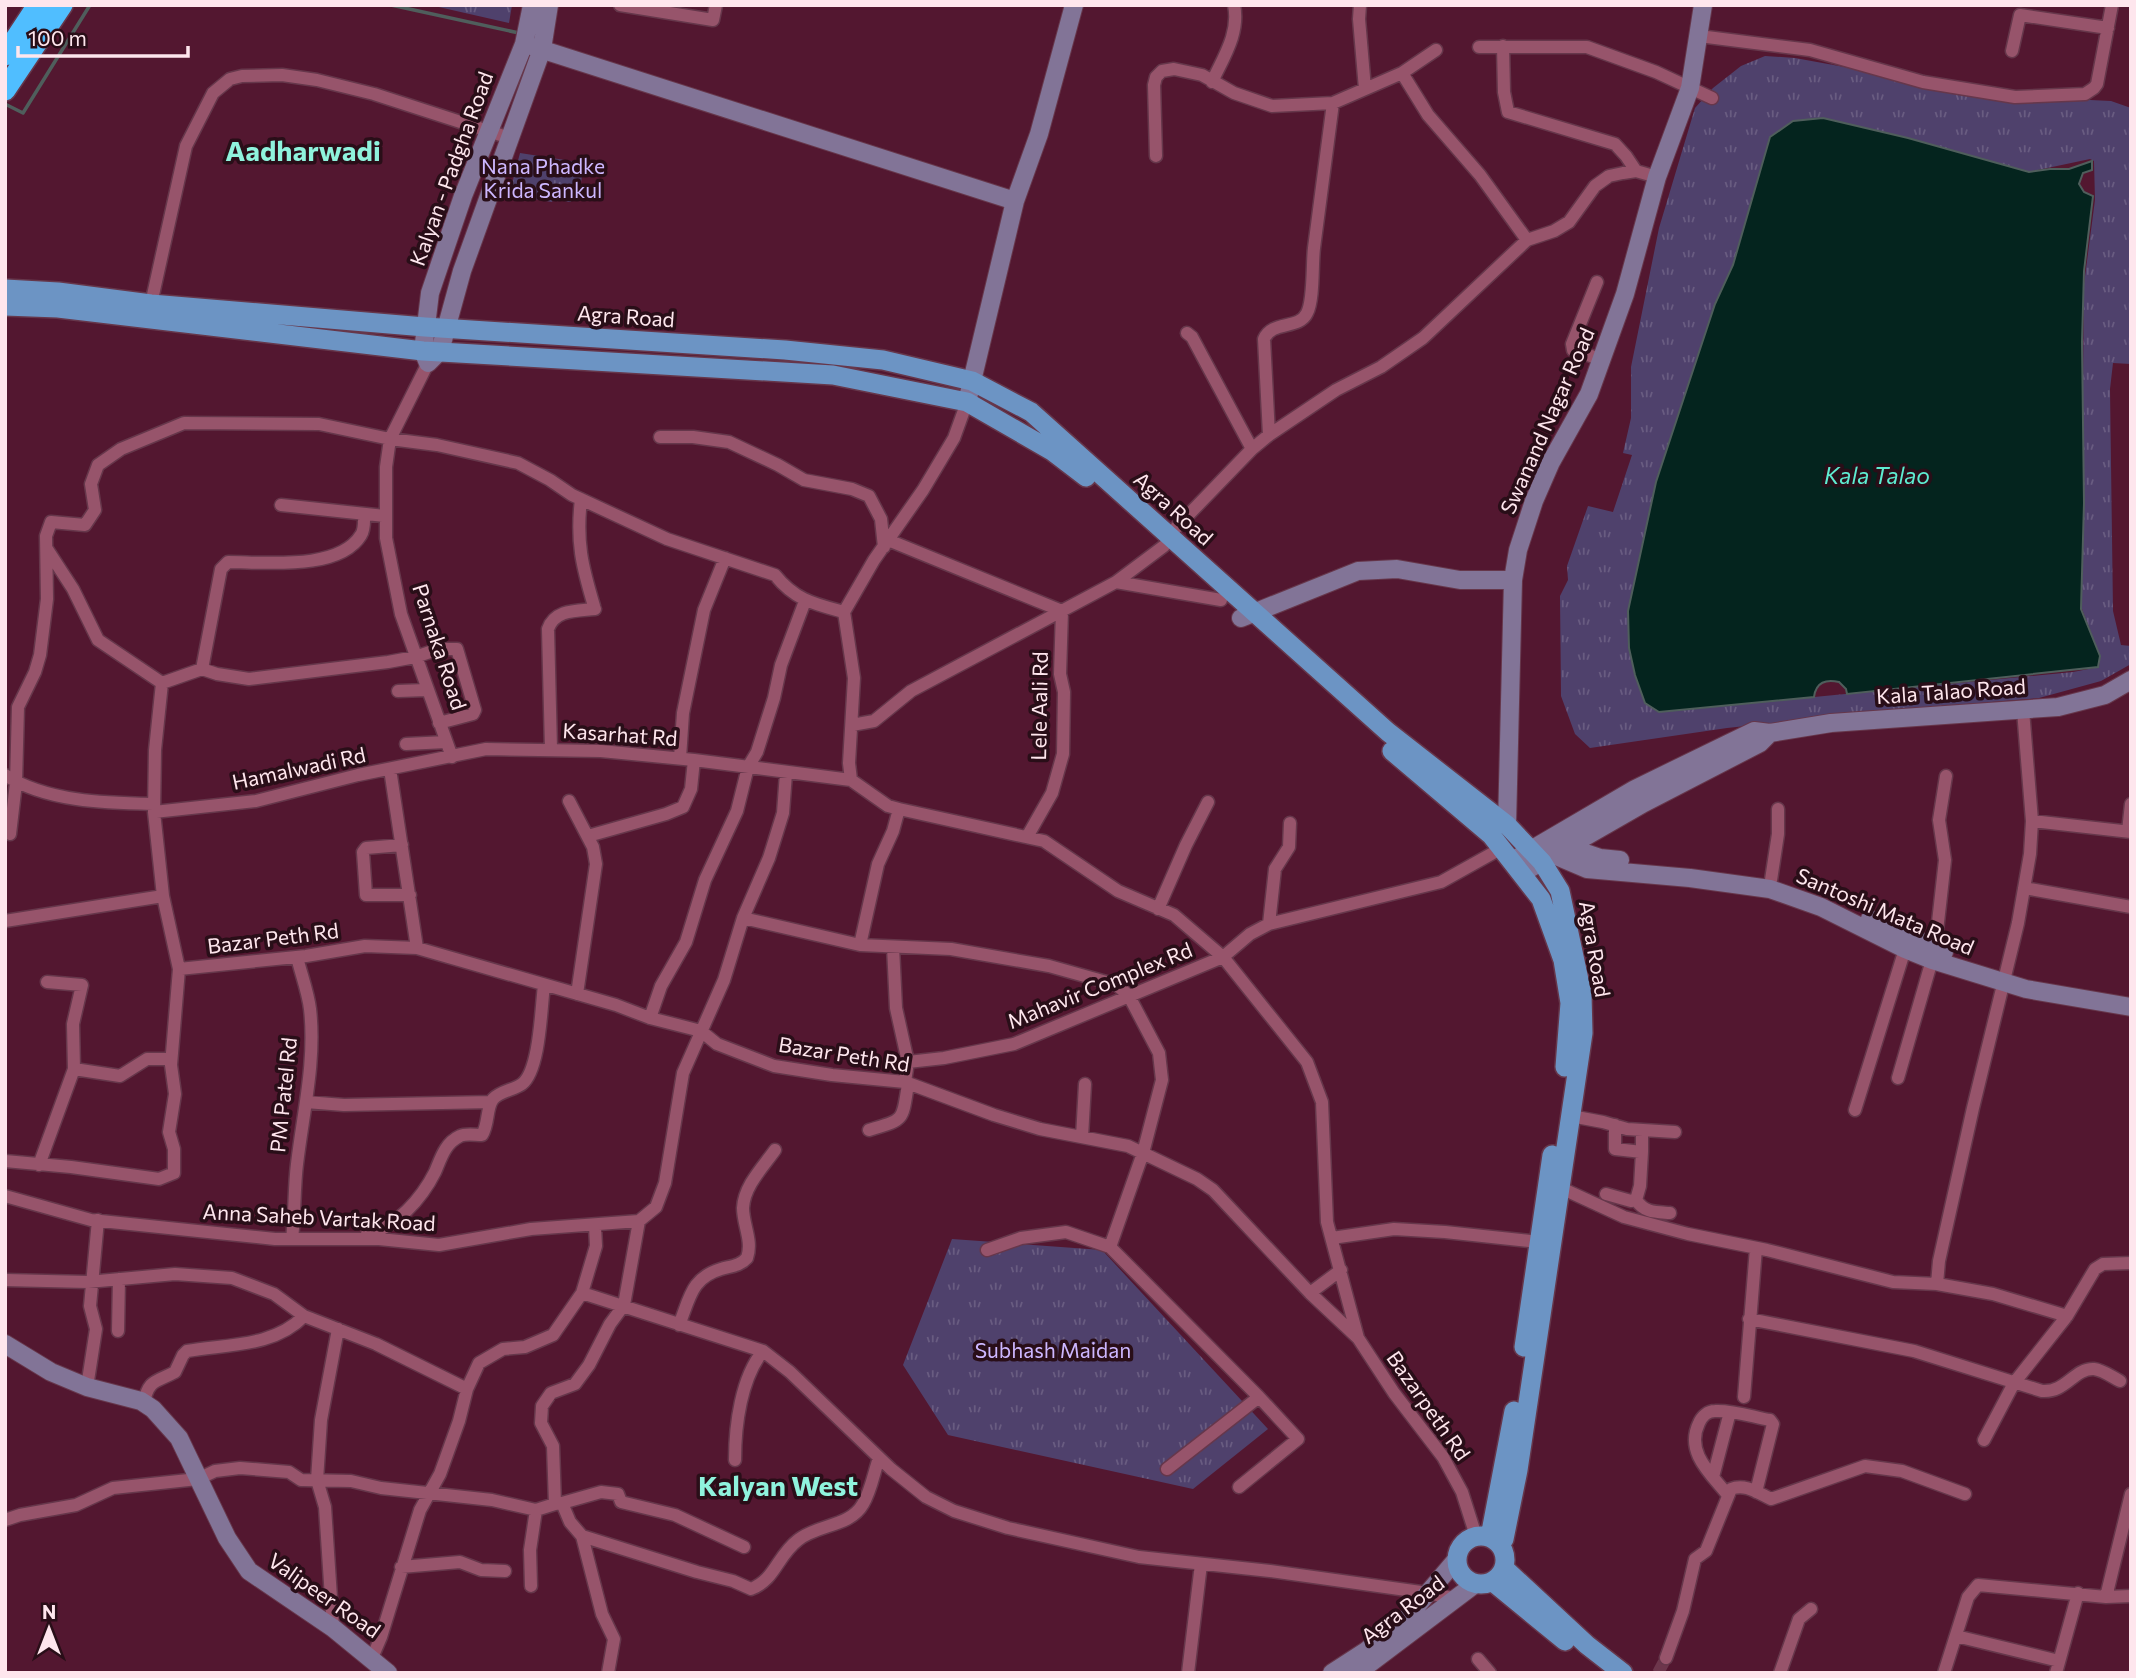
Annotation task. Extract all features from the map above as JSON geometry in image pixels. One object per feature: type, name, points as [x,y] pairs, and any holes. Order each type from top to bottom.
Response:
[{"type":"highway","points":[[5,55],[38,5]]},
{"type":"highway","points":[[6,90],[62,5]]},
{"type":"main road","name":"Kalyan - Padgha Road","points":[[430,355],[425,327],[430,293],[463,196],[524,44],[532,5]]},
{"type":"main road","name":"Kalyan - Padgha Road","points":[[430,355],[446,329],[456,288],[484,205],[542,49],[549,5]]},
{"type":"main road","points":[[967,402],[1015,201],[1039,134],[1074,5]]},
{"type":"main road","name":"Swanand Nagar Road","points":[[1507,825],[1513,580],[1518,550],[1550,463],[1589,394],[1603,360],[1625,294],[1657,177],[1690,88],[1703,5]]},
{"type":"main road","points":[[524,44],[1015,201]]},
{"type":"main road","points":[[463,196],[484,205]]},
{"type":"main road","name":"Agra Road","points":[[5,289],[446,329],[785,350],[883,360],[972,381],[1031,412],[1166,540],[1248,615],[1491,835],[1541,899],[1563,960],[1570,1003],[1568,1049],[1518,1392],[1489,1539],[1504,1539],[1516,1480],[1583,1033],[1582,994],[1550,849],[1507,825],[1388,732],[1248,615],[1221,600],[1166,540],[1052,451],[967,402],[833,374],[430,355],[58,308],[5,306]]},
{"type":"main road","points":[[1248,615],[1358,571],[1397,569],[1460,580],[1513,580]]},
{"type":"main road","name":"Kala Talao Road","points":[[1512,861],[1550,849],[1754,731],[1770,733],[1831,723],[2058,707],[2105,695],[2131,680]]},
{"type":"main road","name":"Santoshi Mata Road","points":[[1550,849],[1771,880],[1828,899],[1933,955]]},
{"type":"main road","name":"Santoshi Mata Road","points":[[1550,849],[1587,869],[1690,878],[1770,890],[1821,907],[1905,949],[2005,978],[2131,1007]]},
{"type":"main road","name":"Santoshi Mata Road","points":[[2005,978],[2131,995]]},
{"type":"main road","points":[[5,1344],[51,1372],[87,1387],[144,1403]]},
{"type":"main road","name":"Valipeer Road","points":[[144,1403],[153,1409],[179,1438],[227,1538],[249,1571],[333,1628],[388,1673]]},
{"type":"main road","points":[[1490,1578],[1505,1556],[1489,1539],[1464,1542],[1456,1560],[1460,1573],[1490,1578],[1623,1673]]},
{"type":"main road","name":"Agra Road","points":[[1357,1673],[1410,1624],[1428,1593],[1456,1560]]},
{"type":"main road","points":[[1490,1578],[1606,1673]]},
{"type":"main road","name":"Agra Road","points":[[1332,1673],[1490,1578]]},
{"type":"street","points":[[620,5],[713,20],[716,5]]},
{"type":"street","points":[[1212,82],[1234,34],[1234,5]]},
{"type":"street","points":[[1360,5],[1365,89]]},
{"type":"street","points":[[1699,36],[1810,50],[1923,82],[2015,97],[2073,96],[2085,94],[2094,88],[2112,5]]},
{"type":"street","points":[[2012,51],[2021,15],[2108,28]]},
{"type":"street","points":[[1503,46],[1504,92],[1508,113],[1615,144],[1636,172]]},
{"type":"street","points":[[1479,47],[1587,47],[1656,72],[1712,98]]},
{"type":"street","points":[[1156,156],[1154,85],[1156,76],[1162,71],[1174,69],[1202,75],[1234,93],[1272,106],[1333,103],[1402,73],[1436,50]]},
{"type":"street","points":[[1402,73],[1427,115],[1480,175],[1527,240]]},
{"type":"street","points":[[151,304],[186,146],[213,93],[230,79],[282,75],[317,80],[374,94],[510,138]]},
{"type":"street","points":[[1269,435],[1264,339],[1272,329],[1301,321],[1309,310],[1333,103]]},
{"type":"street","points":[[852,725],[874,721],[911,691],[1116,582],[1166,540],[1252,449],[1336,390],[1381,367],[1423,338],[1527,240],[1554,231],[1569,222],[1595,186],[1609,176],[1636,172],[1657,177]]},
{"type":"street","points":[[1597,282],[1572,344],[1577,353],[1603,360]]},
{"type":"street","points":[[1187,333],[1192,337],[1252,449]]},
{"type":"street","name":"Parnaka Road","points":[[430,355],[390,439],[386,538],[401,614],[452,757]]},
{"type":"street","points":[[851,780],[849,763],[854,678],[844,612],[954,438],[967,402]]},
{"type":"street","points":[[9,835],[18,707],[40,655],[47,599],[46,536],[51,522],[85,525],[95,510],[91,484],[98,466],[121,450],[184,423],[319,424],[390,439],[438,445],[519,463],[581,499],[667,539],[775,575],[785,587],[805,601],[844,612]]},
{"type":"street","points":[[660,437],[693,437],[729,442],[804,480],[852,489],[869,496],[881,519],[886,544]]},
{"type":"street","points":[[551,749],[548,629],[551,621],[562,613],[595,608],[583,567],[579,541],[581,499]]},
{"type":"street","points":[[281,505],[385,516]]},
{"type":"street","points":[[202,669],[221,569],[228,562],[317,560],[348,550],[363,533],[364,513]]},
{"type":"street","points":[[886,544],[1062,611]]},
{"type":"street","points":[[46,547],[73,589],[98,640],[162,683]]},
{"type":"street","points":[[680,758],[683,713],[704,610],[725,558]]},
{"type":"street","points":[[1116,582],[1221,600]]},
{"type":"street","points":[[650,1018],[661,986],[686,942],[705,880],[737,811],[748,767],[757,752],[774,698],[780,665],[805,601]]},
{"type":"street","name":"Lele Aali Rd","points":[[1027,837],[1052,793],[1063,754],[1064,692],[1060,674],[1062,611]]},
{"type":"street","points":[[162,683],[202,669],[249,679],[302,674],[415,657],[439,649],[457,649],[475,710],[473,714],[439,723]]},
{"type":"street","points":[[5,1161],[159,1179],[174,1173],[174,1149],[169,1132],[175,1094],[171,1059],[179,969],[163,896],[154,808],[155,750],[162,683]]},
{"type":"street","points":[[398,691],[427,690]]},
{"type":"street","points":[[1937,1284],[1939,1261],[2024,888],[2032,821],[2023,710]]},
{"type":"street","points":[[406,744],[446,742]]},
{"type":"street","name":"Kasarhat Rd","points":[[452,757],[486,749],[551,749],[680,758],[851,780]]},
{"type":"street","name":"Hamalwadi Rd","points":[[11,779],[41,792],[154,808],[256,801],[452,757]]},
{"type":"street","points":[[588,836],[683,807],[691,789],[694,760]]},
{"type":"street","points":[[390,769],[417,948]]},
{"type":"street","points":[[608,1673],[614,1639],[602,1614],[582,1536],[558,1503],[553,1446],[541,1423],[542,1406],[551,1393],[575,1384],[624,1305],[639,1221],[656,1207],[665,1183],[683,1073],[724,980],[743,918],[758,888],[783,813],[786,773]]},
{"type":"street","points":[[1898,1078],[1933,955],[1945,860],[1939,820],[1946,776]]},
{"type":"street","name":"Mahavir Complex Rd","points":[[851,780],[888,806],[1044,841],[1118,891],[1174,915],[1223,957],[1014,1044],[908,1062]]},
{"type":"street","points":[[569,801],[593,847],[596,864],[578,994]]},
{"type":"street","points":[[1158,909],[1208,802]]},
{"type":"street","points":[[2032,821],[2129,832],[2131,804]]},
{"type":"street","points":[[860,945],[878,864],[893,831],[899,809]]},
{"type":"street","points":[[1771,880],[1778,834],[1778,809]]},
{"type":"street","points":[[1269,925],[1275,869],[1289,846],[1290,823]]},
{"type":"street","points":[[402,845],[366,848],[363,852],[366,895],[410,895]]},
{"type":"street","points":[[1358,1338],[1327,1222],[1321,1102],[1307,1062],[1223,957],[1250,933],[1269,925],[1441,882],[1512,861]]},
{"type":"street","points":[[2024,888],[2131,906]]},
{"type":"street","points":[[5,921],[163,896]]},
{"type":"street","points":[[743,918],[860,945],[951,949],[1049,966],[1117,985],[1129,996],[1159,1053],[1162,1080],[1143,1153],[1110,1247]]},
{"type":"street","name":"Bazar Peth Rd","points":[[179,969],[297,957],[365,946],[417,948],[701,1031],[717,1044],[774,1066],[906,1083],[1040,1129],[1128,1146],[1197,1179],[1213,1190],[1310,1293],[1358,1338]]},
{"type":"street","points":[[869,1130],[899,1121],[903,1115],[908,1062],[896,1008],[892,947]]},
{"type":"street","points":[[1855,1110],[1905,949]]},
{"type":"street","name":"PM Patel Rd","points":[[292,1238],[296,1208],[296,1166],[312,1045],[310,1007],[297,957]]},
{"type":"street","points":[[39,1164],[74,1069],[73,1024],[82,985],[47,982]]},
{"type":"street","points":[[346,1238],[380,1231],[407,1210],[422,1195],[444,1150],[452,1141],[462,1135],[482,1135],[491,1102],[497,1096],[524,1083],[534,1062],[544,985]]},
{"type":"street","points":[[74,1069],[120,1076],[147,1059],[171,1059]]},
{"type":"street","points":[[1082,1137],[1085,1084]]},
{"type":"street","points":[[306,1102],[344,1105],[491,1102]]},
{"type":"street","points":[[1571,1116],[1627,1129],[1675,1132]]},
{"type":"street","points":[[1615,1125],[1615,1149],[1642,1152]]},
{"type":"street","points":[[1636,1200],[1640,1186],[1642,1130]]},
{"type":"street","points":[[679,1325],[696,1283],[703,1276],[738,1265],[747,1258],[748,1232],[743,1210],[746,1195],[775,1150]]},
{"type":"street","points":[[1561,1188],[1624,1217],[1688,1234],[1893,1282],[1937,1284],[1993,1294],[2067,1317]]},
{"type":"street","points":[[1606,1194],[1636,1200]]},
{"type":"street","name":"Anna Saheb Vartak Road","points":[[5,1196],[98,1220],[201,1232],[292,1238],[379,1238],[439,1245],[531,1229],[639,1221]]},
{"type":"street","points":[[1636,1200],[1648,1211],[1670,1213]]},
{"type":"street","points":[[87,1387],[96,1329],[90,1306],[98,1220]]},
{"type":"street","points":[[372,1658],[420,1510],[440,1474],[467,1389],[480,1363],[503,1349],[525,1347],[553,1335],[582,1293],[596,1246],[595,1226]]},
{"type":"street","points":[[1332,1238],[1394,1230],[1445,1232],[1539,1242]]},
{"type":"street","points":[[987,1250],[1021,1238],[1066,1232],[1110,1247],[1298,1439],[1238,1487]]},
{"type":"street","points":[[1744,1397],[1756,1248]]},
{"type":"street","points":[[1984,1440],[2014,1383],[2067,1317],[2095,1269],[2103,1264],[2131,1263]]},
{"type":"street","points":[[1310,1293],[1341,1270]]},
{"type":"street","points":[[5,1280],[92,1282],[175,1274],[232,1278],[274,1294],[304,1316],[376,1344],[467,1389]]},
{"type":"street","points":[[118,1331],[119,1279]]},
{"type":"street","points":[[582,1293],[763,1350],[919,1492],[954,1511],[1008,1528],[1139,1557],[1428,1593],[1457,1600]]},
{"type":"street","points":[[144,1403],[146,1391],[153,1382],[175,1372],[187,1351],[234,1345],[277,1335],[293,1327],[304,1316]]},
{"type":"street","points":[[1749,1318],[1914,1351],[2036,1389],[2057,1390],[2083,1371],[2094,1369],[2120,1381]]},
{"type":"street","points":[[333,1628],[326,1507],[317,1480],[321,1420],[338,1329]]},
{"type":"street","name":"Bazarpeth Rd","points":[[1358,1338],[1394,1393],[1443,1457],[1489,1539]]},
{"type":"street","points":[[735,1460],[737,1419],[748,1377],[755,1360],[763,1350]]},
{"type":"street","points":[[1167,1469],[1259,1397]]},
{"type":"street","points":[[1727,1494],[1702,1464],[1695,1451],[1696,1429],[1702,1416],[1712,1410],[1770,1420],[1773,1424],[1756,1492]]},
{"type":"street","points":[[1713,1477],[1730,1412]]},
{"type":"street","points":[[582,1536],[733,1581],[751,1589],[764,1584],[784,1553],[798,1539],[814,1530],[848,1520],[856,1512],[863,1504],[879,1458]]},
{"type":"street","points":[[1666,1658],[1683,1611],[1695,1559],[1706,1551],[1727,1494],[1735,1487],[1771,1499],[1865,1466],[1902,1471],[1965,1494]]},
{"type":"street","points":[[5,1520],[76,1505],[113,1488],[198,1479],[215,1471],[240,1468],[289,1472],[301,1480],[351,1481],[381,1488],[492,1500],[536,1510],[601,1492],[618,1494],[621,1502],[675,1515],[744,1548]]},
{"type":"street","points":[[2106,1597],[2131,1494]]},
{"type":"street","points":[[531,1586],[530,1550],[536,1510]]},
{"type":"street","points":[[401,1567],[460,1562],[481,1570],[505,1571]]},
{"type":"street","points":[[1188,1673],[1201,1564]]},
{"type":"street","points":[[1944,1673],[1968,1597],[1979,1585],[2106,1597],[2131,1596]]},
{"type":"street","points":[[1956,1636],[2057,1667],[2078,1593]]},
{"type":"street","points":[[1780,1673],[1799,1619],[1811,1609]]},
{"type":"street","points":[[1478,1659],[1490,1673]]},
{"type":"green space","points":[[430,5],[512,5],[509,23]]},
{"type":"green space","points":[[1765,56],[1795,58],[2004,96],[2111,101],[2131,108],[2131,364],[2113,363],[2110,389],[2113,611],[2121,645],[2131,646],[2131,664],[2101,681],[2039,698],[1881,711],[1727,728],[1590,748],[1575,734],[1561,696],[1560,596],[1568,580],[1567,566],[1588,506],[1613,512],[1632,455],[1623,453],[1631,418],[1631,367],[1659,228],[1695,108],[1713,88],[1741,66]],"holes":[[[1908,138],[2029,172],[2090,159],[2094,161],[2095,200],[2084,284],[2081,587],[2082,609],[2100,656],[2099,667],[2073,672],[1658,712],[1645,703],[1629,648],[1628,611],[1656,481],[1715,304],[1734,262]]]},
{"type":"green space","name":"Nana Phadke Krida Sankul","points":[[520,153],[584,163],[579,196],[570,202],[553,199],[552,202],[509,195]]},
{"type":"green space","name":"Subhash Maidan","points":[[952,1239],[1102,1250],[1268,1429],[1193,1489],[948,1435],[903,1365]]},
{"type":"water","name":"Kala Talao","points":[[1823,118],[1908,138],[2029,172],[2069,169],[2092,161],[2092,170],[2083,173],[2079,184],[2084,192],[2093,196],[2084,271],[2081,609],[2100,656],[2098,667],[1847,694],[1839,682],[1830,681],[1819,685],[1814,697],[1659,712],[1645,703],[1635,675],[1629,648],[1628,611],[1656,482],[1715,304],[1733,265],[1770,137],[1793,121]]},
{"type":"waterway","points":[[5,104],[23,113],[90,5]]},
{"type":"waterway","points":[[391,5],[519,33]]},
{"type":"tunnel","points":[[1658,1673],[1666,1658]]},
{"type":"district","name":"Aadharwadi","points":[[303,151]]},
{"type":"district","name":"Kalyan West","points":[[778,1486]]}]
